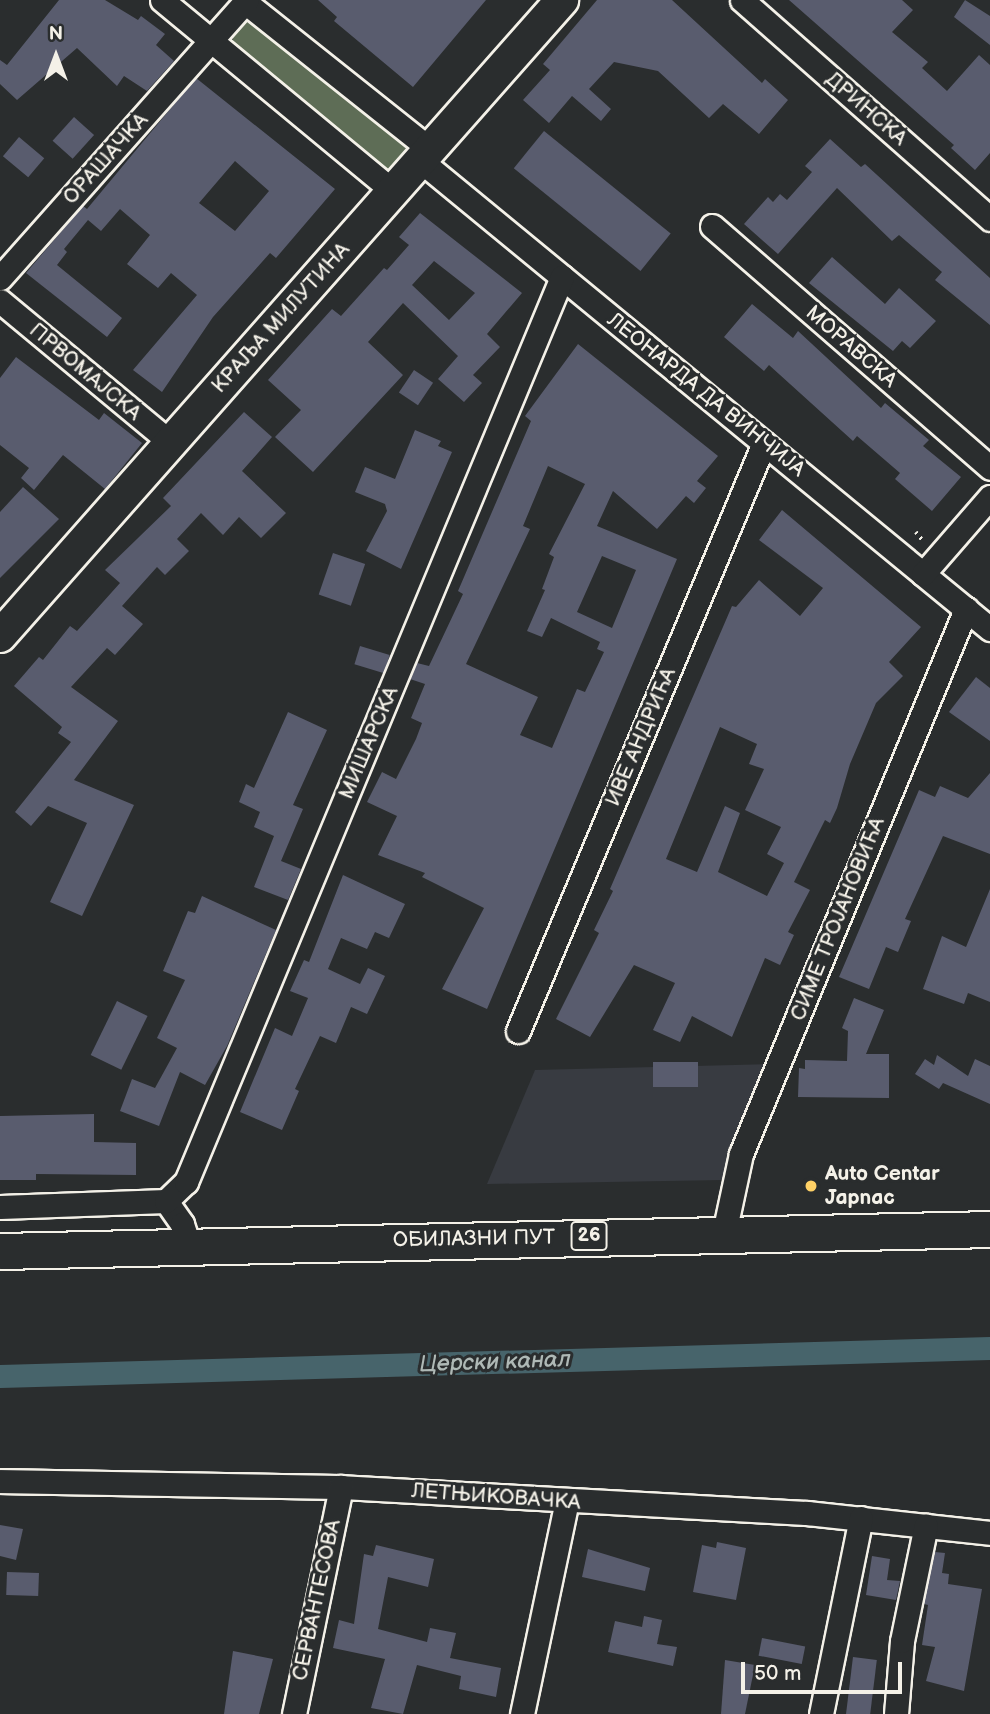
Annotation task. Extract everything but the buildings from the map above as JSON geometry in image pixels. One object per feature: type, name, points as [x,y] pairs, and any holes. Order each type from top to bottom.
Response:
[{"type":"main road","name":"КРАЉА МИЛУТИНА","points":[[0,636],[562,0]]},
{"type":"main road","name":"ОБИЛАЗНИ ПУТ","points":[[0,1251],[990,1229]]},
{"type":"street","points":[[162,0],[394,192]]},
{"type":"street","name":"ДРИНСКА","points":[[741,0],[990,219]]},
{"type":"street","name":"ОРАШАЧКА","points":[[0,278],[246,1]]},
{"type":"street","name":"ЛЕОНАРДА ДА ВИНЧИЈА","points":[[246,1],[562,277],[990,629]]},
{"type":"street","name":"МОРАВСКА","points":[[712,226],[990,468]]},
{"type":"street","name":"МИШАРСКА","points":[[166,1201],[180,1193],[199,1154],[562,277]]},
{"type":"street","name":"ПРВОМАЈСКА","points":[[0,301],[170,442]]},
{"type":"street","name":"ИВЕ АНДРИЋА","points":[[518,1031],[764,443]]},
{"type":"street","points":[[923,573],[990,496]]},
{"type":"street","name":"СИМЕ ТРОЈАНОВИЋА","points":[[724,1233],[741,1154],[966,609]]},
{"type":"street","points":[[0,1207],[166,1201],[182,1224],[189,1246]]},
{"type":"street","name":"ЛЕТЊИКОВАЧКА","points":[[0,1480],[341,1487],[862,1518],[990,1533]]},
{"type":"street","name":"СЕРВАНТЕСОВА","points":[[294,1714],[341,1487]]},
{"type":"street","points":[[522,1714],[567,1501]]},
{"type":"street","points":[[821,1714],[862,1518]]},
{"type":"street","points":[[896,1714],[902,1641],[926,1525]]},
{"type":"shaded area","points":[[770,1064],[723,1180],[487,1184],[535,1070]]},
{"type":"green space","points":[[250,20],[404,142],[408,157],[396,171],[386,173],[232,44],[234,29]]},
{"type":"waterway","name":"Церски канал","points":[[0,1376],[990,1348]]},
{"type":"place","name":"Auto Centar Japnac","points":[[811,1186]]}]
